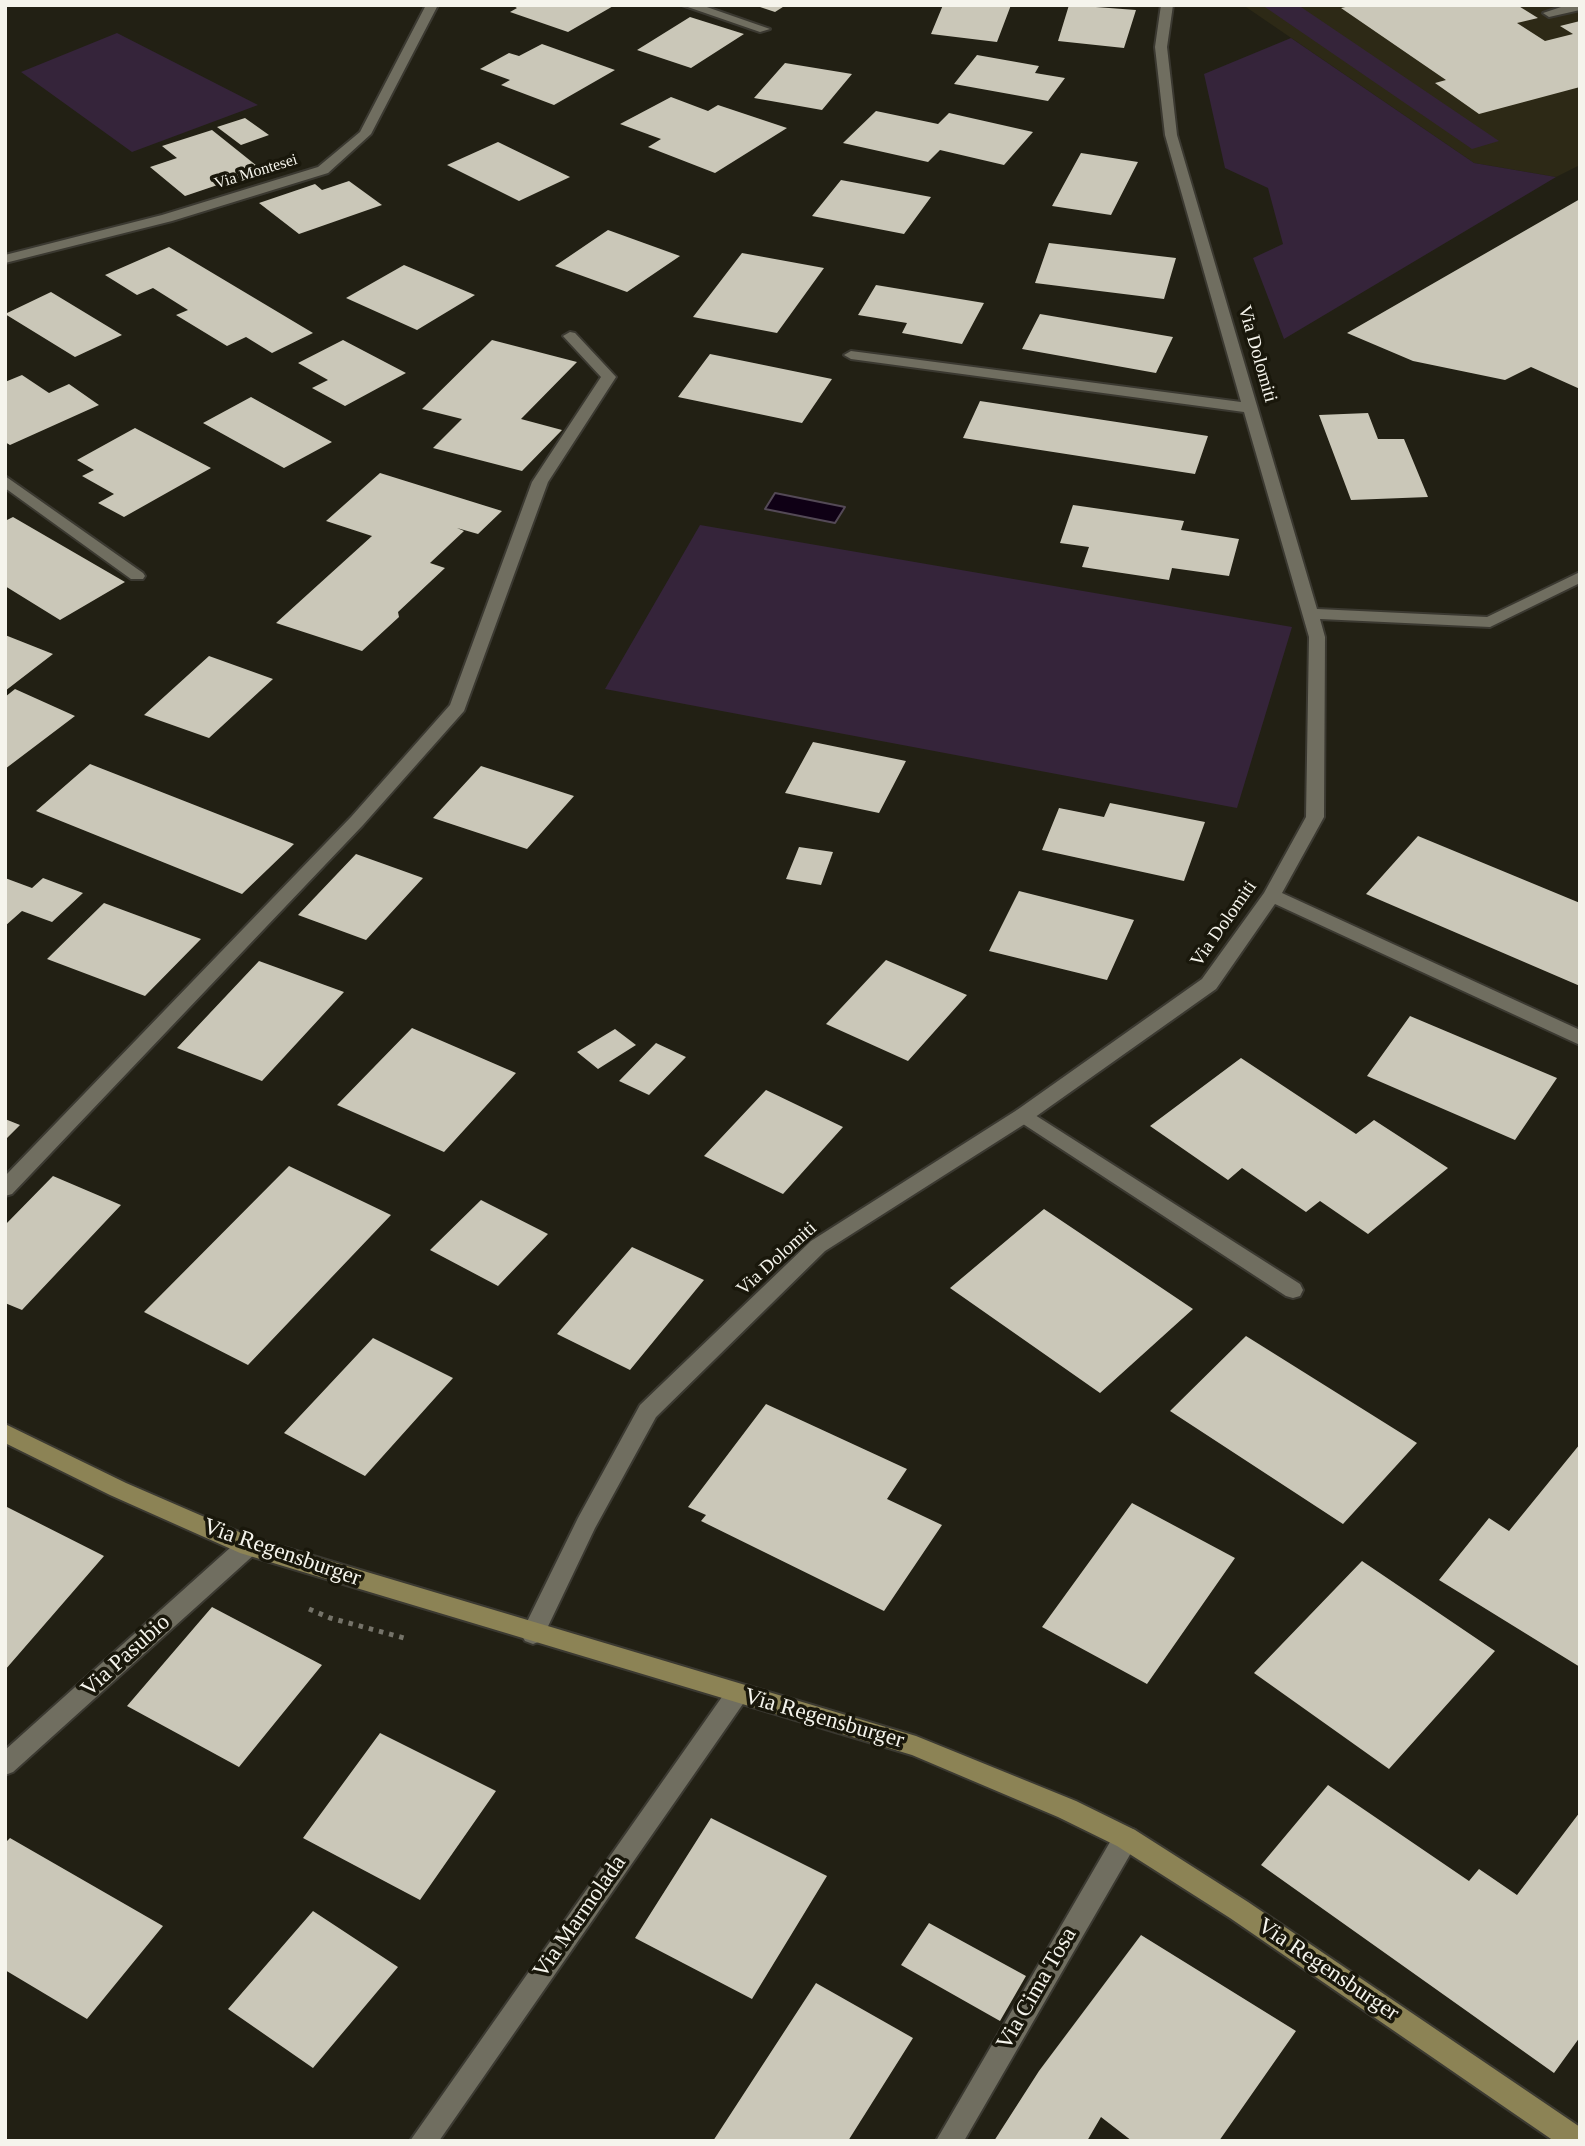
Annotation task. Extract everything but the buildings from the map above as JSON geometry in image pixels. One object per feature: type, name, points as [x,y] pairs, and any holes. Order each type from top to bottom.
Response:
[{"type":"main road","name":"Via Regensburger","points":[[9,1439],[247,1546],[533,1634],[916,1746],[1067,1809],[1126,1838],[1239,1910],[1577,2141]]},
{"type":"street","name":"Via Montesei","points":[[5,259],[167,218],[323,170],[365,134],[432,5]]},
{"type":"street","points":[[688,5],[764,29]]},
{"type":"street","name":"Via Dolomiti","points":[[533,1634],[586,1524],[648,1411],[817,1246],[1024,1115],[1209,984],[1272,895],[1315,817],[1317,637],[1171,135],[1161,47],[1167,5]]},
{"type":"street","points":[[1549,13],[1580,6]]},
{"type":"street","points":[[5,1189],[357,821],[458,707],[540,482],[610,377],[570,336]]},
{"type":"street","points":[[851,355],[1251,408]]},
{"type":"street","points":[[5,481],[137,576]]},
{"type":"street","points":[[1310,614],[1490,622],[1580,577]]},
{"type":"street","points":[[1272,895],[1580,1038]]},
{"type":"street","points":[[1024,1115],[1293,1290]]},
{"type":"street","name":"Via Pasubio","points":[[5,1765],[247,1546]]},
{"type":"street","name":"Via Marmolada","points":[[423,2141],[737,1694]]},
{"type":"street","name":"Via Cima Tosa","points":[[949,2141],[1126,1838]]},
{"type":"path","points":[[296,1604],[330,1618],[420,1643]]},
{"type":"shaded area","points":[[1243,5],[1580,5],[1580,165],[1556,177],[1474,163]]},
{"type":"shaded area","points":[[1262,5],[1298,5],[1499,141],[1472,149]]},
{"type":"shaded area","points":[[117,33],[258,105],[132,152],[21,72]]},
{"type":"shaded area","points":[[1291,38],[1474,163],[1556,177],[1284,339],[1253,258],[1283,244],[1268,188],[1225,168],[1204,74]]},
{"type":"shaded area","points":[[775,493],[845,507],[835,523],[765,509]]},
{"type":"shaded area","points":[[700,525],[1292,627],[1237,808],[605,689]]}]
